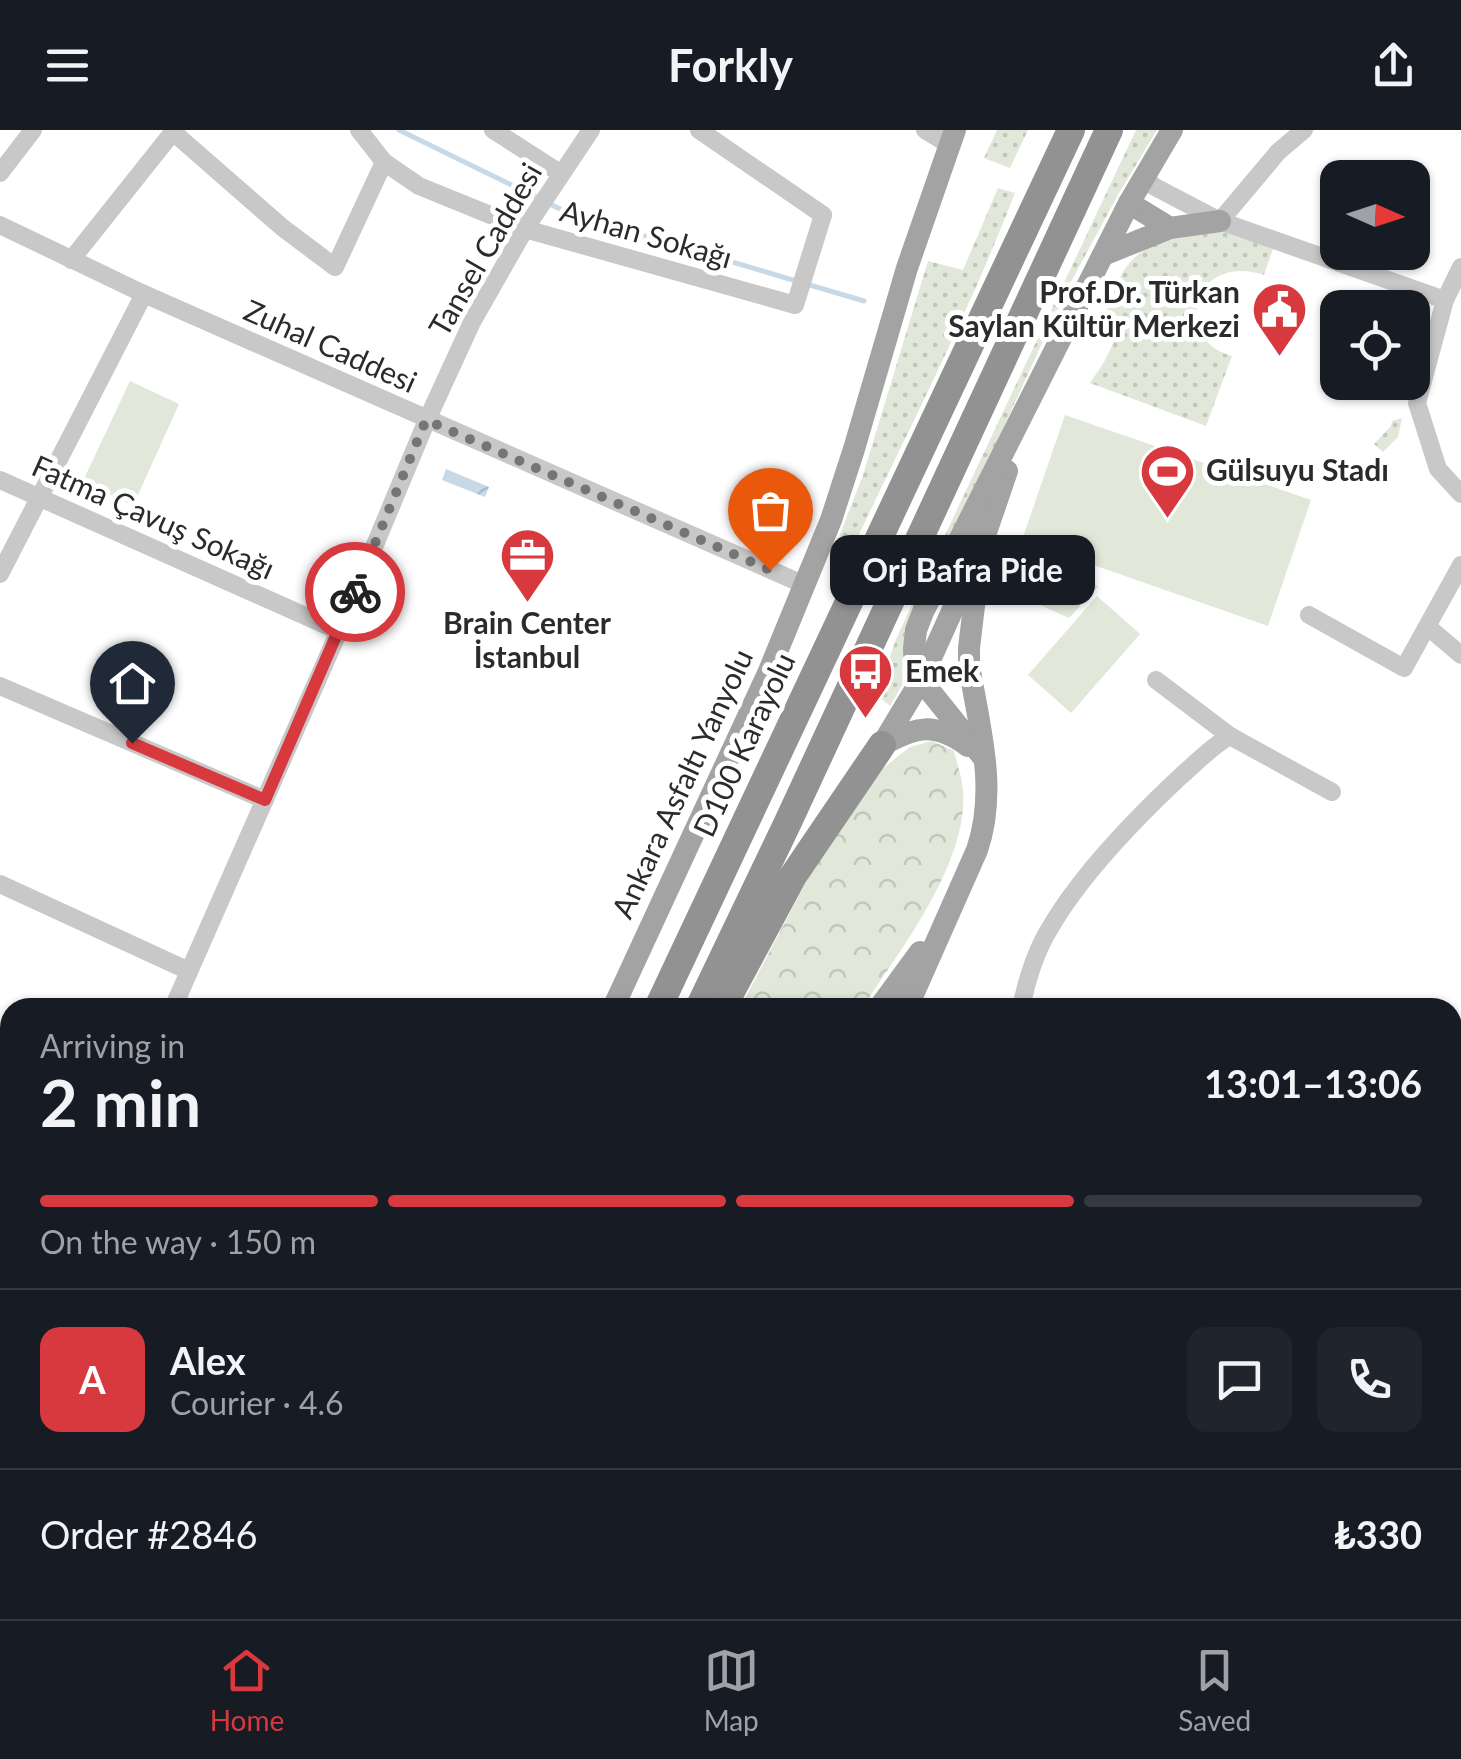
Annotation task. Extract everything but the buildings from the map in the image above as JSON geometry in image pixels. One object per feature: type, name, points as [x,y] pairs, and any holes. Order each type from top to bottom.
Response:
[{"type":"highway","name":"D100 Karayolu","points":[[663,998],[1071,130]]},
{"type":"highway","points":[[704,998],[1108,130]]},
{"type":"highway","points":[[727,998],[793,876],[882,745]]},
{"type":"main road","points":[[983,757],[921,680],[915,663],[916,630],[1103,255],[1172,130]]},
{"type":"main road","name":"Ankara Asfaltı Yanyolu","points":[[618,998],[746,721],[832,520],[907,268],[952,137]]},
{"type":"main road","points":[[1130,203],[1170,228]]},
{"type":"main road","points":[[1103,255],[1170,228],[1220,220]]},
{"type":"main road","points":[[882,745],[921,680],[982,547],[1012,457],[1056,352]]},
{"type":"main road","points":[[911,998],[986,826],[988,790],[969,648],[982,547]]},
{"type":"main road","points":[[882,745],[906,732],[925,729],[956,738],[983,757]]},
{"type":"main road","points":[[887,998],[947,918]]},
{"type":"street","points":[[0,173],[33,130]]},
{"type":"street","name":"Ayhan Sokağı","points":[[359,130],[384,162],[418,186],[524,229],[795,305],[823,216],[699,130]]},
{"type":"street","points":[[493,130],[560,174]]},
{"type":"street","name":"Tansel Caddesi","points":[[177,998],[339,631],[426,420],[472,322],[524,229],[591,130]]},
{"type":"street","points":[[925,130],[952,137]]},
{"type":"street","points":[[1220,220],[1278,152],[1304,130]]},
{"type":"street","points":[[71,260],[173,132],[335,267],[384,162]]},
{"type":"street","points":[[1144,178],[1220,220],[1445,300]]},
{"type":"street","name":"Zuhal Caddesi","points":[[0,225],[144,294],[805,585]]},
{"type":"street","points":[[1461,267],[1445,300],[1417,402],[1438,469],[1461,494]]},
{"type":"street","points":[[0,574],[144,294]]},
{"type":"street","name":"Fatma Çavuş Sokağı","points":[[0,480],[339,631]]},
{"type":"street","points":[[1309,615],[1404,668],[1461,565]]},
{"type":"street","points":[[1428,628],[1461,655]]},
{"type":"street","points":[[1156,680],[1230,736],[1332,792]]},
{"type":"street","points":[[0,686],[265,800]]},
{"type":"street","points":[[1024,998],[1035,956],[1082,882],[1155,801],[1216,744],[1230,736]]},
{"type":"street","points":[[0,884],[189,972]]},
{"type":"green space","points":[[997,130],[1028,130],[1010,168],[984,158]]},
{"type":"green space","points":[[1136,130],[1157,130],[1066,291],[909,634],[907,677],[890,706],[877,695],[896,639]]},
{"type":"green space","points":[[998,188],[1015,193],[957,329],[851,551],[836,545],[863,475],[928,261],[963,270]]},
{"type":"green space","name":"Prof.Dr. Türkan Saylan Kültür Merkezi","points":[[1209,230],[1226,231],[1273,249],[1264,275],[1239,271],[1220,275],[1206,286],[1198,301],[1201,334],[1213,347],[1232,356],[1206,426],[1090,383],[1119,332],[1102,323],[1128,265],[1150,247]]},
{"type":"green space","points":[[130,381],[179,404],[133,506],[83,481]]},
{"type":"green space","name":"Gülsuyu Stadı","points":[[1065,415],[1311,500],[1268,626],[1022,540]]},
{"type":"green space","points":[[1402,418],[1398,437],[1383,452],[1374,444],[1392,421]]},
{"type":"green space","points":[[1021,551],[1098,586],[1069,618],[1003,588]]},
{"type":"green space","points":[[1097,596],[1140,634],[1071,713],[1028,675]]},
{"type":"green space","points":[[932,741],[954,751],[963,790],[955,846],[913,932],[869,998],[745,998],[824,848],[873,776],[910,747]]},
{"type":"water","points":[[446,469],[489,487],[485,497],[442,480]]},
{"type":"waterway","points":[[399,130],[538,198]]},
{"type":"waterway","points":[[548,203],[570,214],[864,301]]},
{"type":"way so far","points":[[355,592],[426,420],[770,570]]},
{"type":"place","name":"Prof.Dr. Türkan Saylan Kültür Merkezi","points":[[1279,359]]},
{"type":"place","name":"Gülsuyu Stadı","points":[[1167,520]]},
{"type":"place","name":"Orj Bafra Pide","points":[[770,570]]},
{"type":"place","name":"Brain Center İstanbul","points":[[527,605]]},
{"type":"place","name":"Emek","points":[[866,721]]},
{"type":"route","points":[[132,743],[265,800],[355,592]]}]
